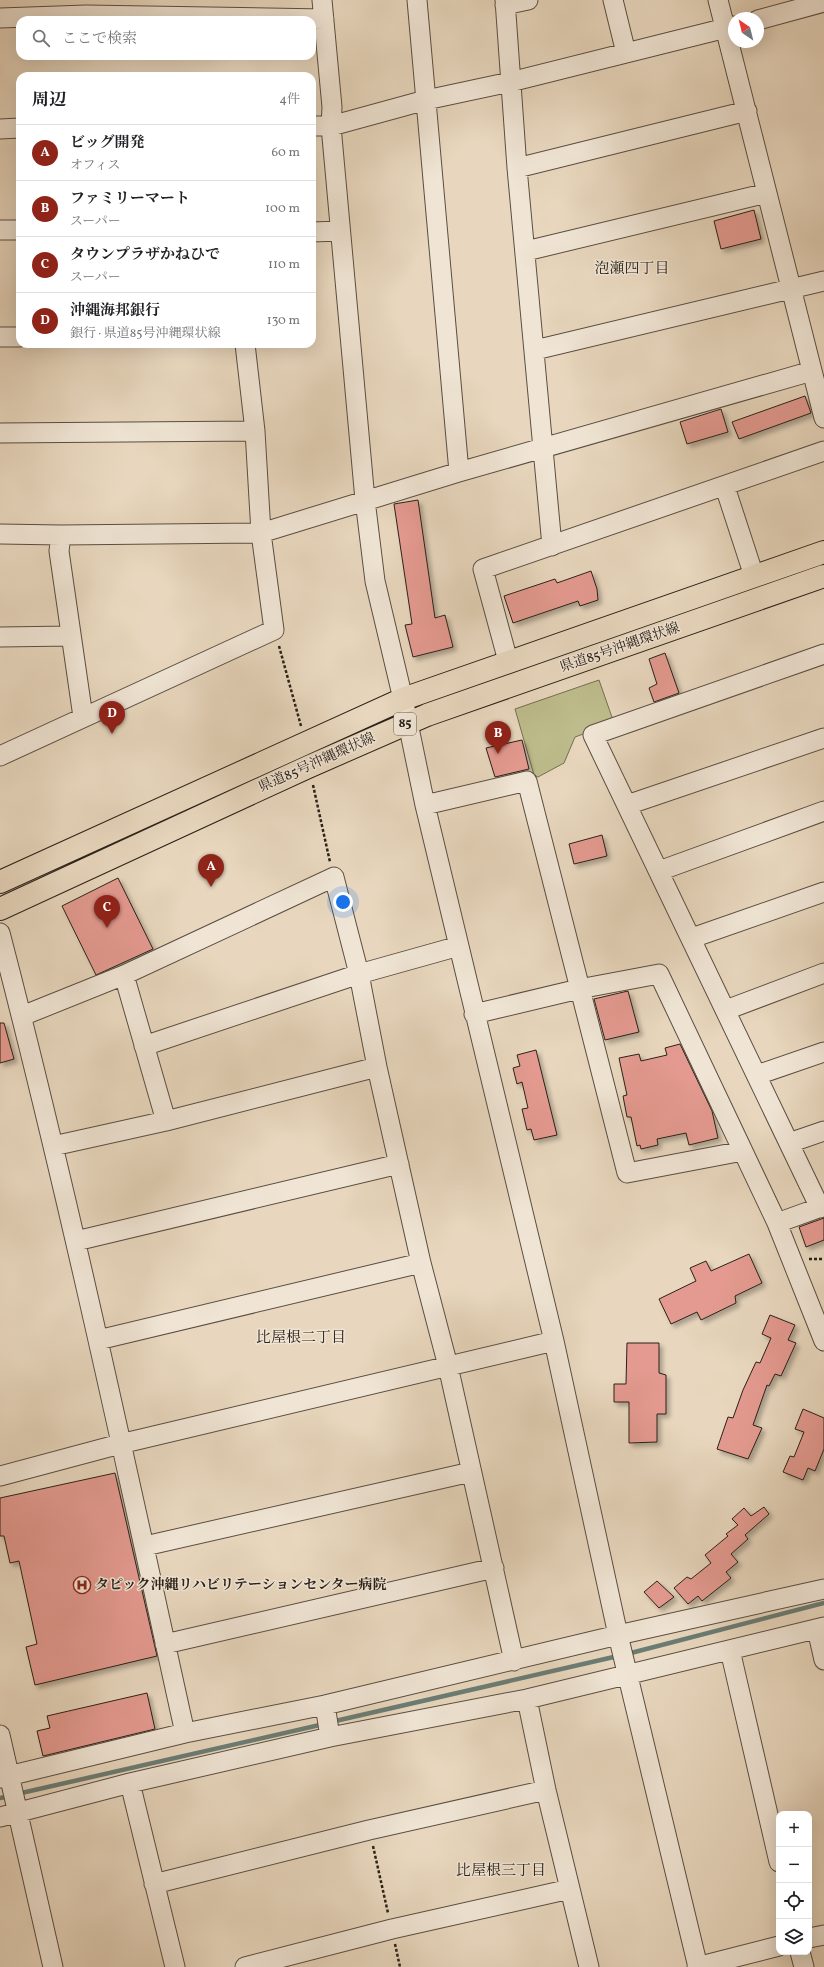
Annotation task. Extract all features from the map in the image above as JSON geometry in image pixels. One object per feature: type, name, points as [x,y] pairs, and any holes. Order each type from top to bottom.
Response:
[{"type":"main road","name":"県道85号沖縄環状線","points":[[0,882],[305,742],[403,699],[508,661],[824,552]]},
{"type":"main road","name":"県道85号沖縄環状線","points":[[0,909],[407,723],[824,576]]},
{"type":"street","points":[[322,0],[332,107],[331,126],[340,231],[365,500],[375,581],[403,699],[425,805],[474,1014],[554,1341],[620,1640],[698,1967],[776,1947]]},
{"type":"street","points":[[417,0],[459,472]]},
{"type":"street","points":[[528,0],[505,3],[517,168],[526,251],[552,546]]},
{"type":"street","points":[[613,0],[626,53]]},
{"type":"street","points":[[718,0],[728,23]]},
{"type":"street","points":[[764,18],[824,2]]},
{"type":"street","points":[[17,16],[87,8],[259,16]]},
{"type":"street","points":[[0,18],[16,16]]},
{"type":"street","points":[[316,19],[324,19]]},
{"type":"street","points":[[316,126],[331,126],[426,100],[510,82],[728,28]]},
{"type":"street","points":[[734,48],[747,111],[824,418]]},
{"type":"street","points":[[517,168],[747,111]]},
{"type":"street","points":[[0,129],[16,128]]},
{"type":"street","points":[[526,251],[767,193]]},
{"type":"street","points":[[0,230],[16,230]]},
{"type":"street","points":[[316,232],[340,231]]},
{"type":"street","points":[[535,350],[824,281]]},
{"type":"street","points":[[0,337],[16,337]]},
{"type":"street","points":[[0,756],[274,630],[261,533],[255,432],[246,348]]},
{"type":"street","points":[[0,534],[61,535],[261,533],[459,472],[812,371]]},
{"type":"street","points":[[0,433],[255,432]]},
{"type":"street","points":[[508,661],[483,568],[725,487],[824,451]]},
{"type":"street","points":[[725,487],[754,576]]},
{"type":"street","points":[[61,535],[59,551],[83,717]]},
{"type":"street","points":[[0,637],[71,636]]},
{"type":"street","points":[[777,1223],[822,1207],[789,1143],[692,938],[593,735],[824,654]]},
{"type":"street","points":[[627,805],[824,738]]},
{"type":"street","points":[[425,805],[527,781],[627,1173],[743,1151]]},
{"type":"street","points":[[659,871],[824,811]]},
{"type":"street","points":[[22,1016],[124,975],[334,877],[359,974],[377,1067],[421,1263],[448,1366],[514,1661]]},
{"type":"street","points":[[692,938],[824,892]]},
{"type":"street","points":[[0,934],[22,1016],[76,1242],[120,1444],[145,1546],[185,1733]]},
{"type":"street","points":[[144,1046],[359,974],[459,946]]},
{"type":"street","points":[[474,1014],[579,989],[659,974],[777,1223],[824,1341]]},
{"type":"street","points":[[726,1010],[824,974]]},
{"type":"street","points":[[124,975],[166,1121]]},
{"type":"street","points":[[757,1075],[824,1052]]},
{"type":"street","points":[[53,1146],[166,1121],[377,1067]]},
{"type":"street","points":[[789,1143],[824,1131]]},
{"type":"street","points":[[76,1242],[399,1164]]},
{"type":"street","points":[[98,1340],[421,1263]]},
{"type":"street","points":[[0,1476],[120,1444],[554,1341]]},
{"type":"street","points":[[145,1546],[471,1472]]},
{"type":"street","points":[[165,1644],[494,1568]]},
{"type":"street","points":[[7,1780],[185,1733],[325,1705],[514,1661],[620,1640],[824,1589]]},
{"type":"street","points":[[0,1817],[17,1810],[130,1783],[330,1737],[526,1699],[627,1670],[730,1650],[820,1628],[824,1660]]},
{"type":"street","points":[[730,1650],[776,1849]]},
{"type":"street","points":[[526,1699],[546,1790],[589,1967]]},
{"type":"street","points":[[325,1705],[330,1737]]},
{"type":"street","points":[[0,1735],[7,1780],[17,1810],[53,1967]]},
{"type":"street","points":[[130,1783],[174,1967]]},
{"type":"street","points":[[154,1884],[369,1830],[546,1790]]},
{"type":"street","points":[[245,1967],[392,1929],[570,1889]]},
{"type":"street","points":[[812,1937],[824,1935]]},
{"type":"street","points":[[801,1955],[804,1967]]},
{"type":"path","points":[[274,630],[305,742]]},
{"type":"path","points":[[308,767],[334,877]]},
{"type":"path","points":[[369,1830],[400,1967]]},
{"type":"shaded area","points":[[599,680],[614,723],[575,737],[564,763],[538,777],[534,775],[515,709]]},
{"type":"building","points":[[754,210],[761,239],[721,249],[714,221]]},
{"type":"building","points":[[805,396],[811,413],[739,439],[732,422]]},
{"type":"building","points":[[721,409],[728,432],[687,444],[680,422]]},
{"type":"building","points":[[418,500],[435,618],[445,615],[453,647],[413,657],[405,625],[412,624],[394,504]]},
{"type":"building","points":[[591,571],[597,589],[598,600],[580,606],[578,601],[513,623],[504,596],[555,579],[557,583]]},
{"type":"building","points":[[665,653],[679,693],[654,702],[649,688],[657,684],[649,659]]},
{"type":"building","points":[[522,740],[529,769],[495,777],[486,748]]},
{"type":"building","points":[[602,835],[607,856],[574,864],[569,844]]},
{"type":"building","points":[[118,878],[153,949],[96,975],[62,906]]},
{"type":"building","points":[[628,991],[639,1032],[605,1040],[594,999]]},
{"type":"building","points":[[0,1023],[4,1023],[14,1059],[0,1063]]},
{"type":"building","points":[[680,1044],[712,1111],[718,1138],[689,1145],[686,1133],[657,1139],[658,1145],[641,1149],[640,1145],[637,1146],[631,1117],[627,1117],[623,1096],[627,1095],[619,1058],[639,1054],[641,1061],[667,1055],[665,1048]]},
{"type":"building","points":[[536,1050],[557,1135],[534,1140],[531,1129],[527,1130],[522,1109],[528,1108],[522,1082],[517,1084],[513,1068],[520,1066],[517,1055]]},
{"type":"building","points":[[824,1218],[824,1240],[806,1247],[799,1227]]},
{"type":"building","points":[[749,1254],[762,1283],[735,1296],[736,1303],[701,1320],[697,1312],[671,1324],[659,1299],[696,1281],[690,1268],[706,1261],[711,1271]]},
{"type":"building","points":[[770,1315],[795,1325],[788,1340],[796,1343],[781,1376],[775,1374],[769,1386],[767,1385],[753,1425],[762,1428],[748,1459],[717,1449],[728,1417],[733,1418],[743,1390],[756,1362],[760,1363],[771,1338],[762,1334]]},
{"type":"building","points":[[627,1343],[659,1343],[659,1373],[666,1375],[666,1414],[657,1414],[657,1442],[629,1443],[629,1402],[614,1402],[614,1384],[626,1384]]},
{"type":"building","points":[[803,1409],[824,1418],[824,1449],[815,1471],[808,1468],[803,1480],[783,1472],[790,1456],[794,1457],[804,1432],[795,1429]]},
{"type":"building","points":[[115,1473],[157,1656],[35,1685],[26,1647],[37,1644],[19,1561],[10,1563],[4,1536],[0,1536],[0,1498]]},
{"type":"building","points":[[764,1507],[769,1514],[745,1535],[748,1539],[731,1554],[738,1562],[726,1572],[731,1578],[702,1601],[698,1596],[688,1604],[674,1588],[687,1577],[691,1579],[711,1563],[705,1555],[728,1536],[726,1534],[738,1525],[732,1519],[744,1508],[751,1516]]},
{"type":"building","points":[[657,1581],[674,1597],[659,1608],[644,1592]]},
{"type":"building","points":[[147,1693],[155,1729],[43,1756],[37,1731],[50,1728],[47,1716]]},
{"type":"waterway","points":[[627,1654],[824,1603]]},
{"type":"waterway","points":[[331,1722],[618,1656]]},
{"type":"waterway","points":[[17,1794],[324,1724]]},
{"type":"waterway","points":[[0,1798],[10,1796]]},
{"type":"place","name":"沖縄海邦銀行","points":[[112,734]]},
{"type":"place","name":"ファミリーマート","points":[[498,754]]},
{"type":"place","name":"ビッグ開発","points":[[211,887]]},
{"type":"place","name":"タウンプラザかねひで","points":[[107,928]]},
{"type":"place","name":"タピック沖縄リハビリテーションセンター病院","points":[[82,1585]]},
{"type":"district","name":"泡瀬四丁目","points":[[632,269]]},
{"type":"district","name":"比屋根二丁目","points":[[301,1338]]},
{"type":"district","name":"比屋根三丁目","points":[[501,1871]]}]
